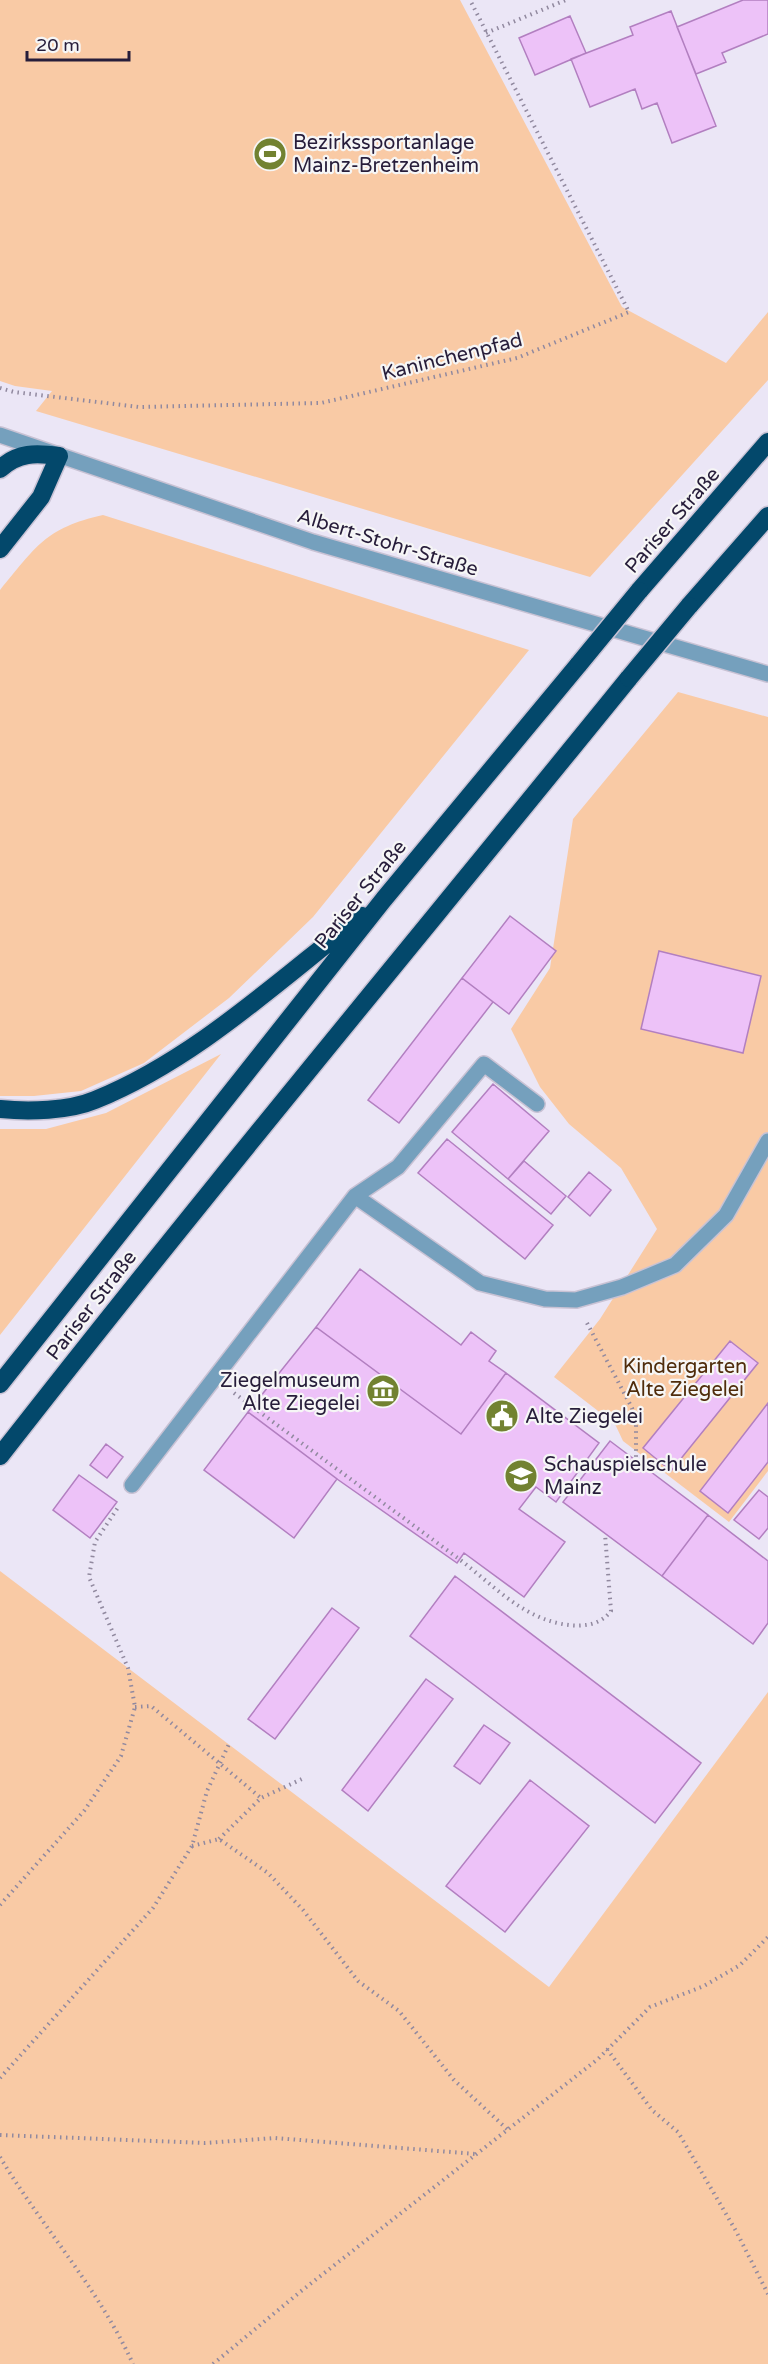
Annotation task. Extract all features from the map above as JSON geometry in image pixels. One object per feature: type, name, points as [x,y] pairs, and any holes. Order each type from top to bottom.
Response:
[{"type":"highway","name":"Pariser Straße","points":[[0,1384],[384,899],[639,591],[768,442]]},
{"type":"highway","points":[[0,469],[9,461],[34,453],[59,456],[41,497],[0,549]]},
{"type":"highway","name":"Pariser Straße","points":[[0,1456],[252,1139],[629,678],[768,516]]},
{"type":"highway","points":[[0,1109],[28,1112],[93,1102],[141,1078],[213,1032],[384,899]]},
{"type":"street","name":"Albert-Stohr-Straße","points":[[0,435],[313,542],[768,674]]},
{"type":"street","points":[[132,1485],[355,1196],[398,1167],[484,1065],[537,1104]]},
{"type":"street","points":[[355,1196],[480,1283],[545,1299],[576,1300],[622,1287],[675,1265],[726,1215],[768,1141]]},
{"type":"path","name":"Kaninchenpfad","points":[[0,388],[14,392],[139,407],[321,403],[517,358],[629,312],[470,0]]},
{"type":"path","points":[[486,33],[566,0]]},
{"type":"path","points":[[576,1300],[632,1408],[636,1424],[636,1461]]},
{"type":"path","points":[[214,1378],[460,1559],[515,1604],[544,1619],[590,1625],[604,1621],[611,1611],[605,1534]]},
{"type":"path","points":[[0,1905],[84,1811],[121,1756],[135,1707],[128,1668],[89,1577],[95,1542],[132,1485]]},
{"type":"path","points":[[135,1707],[151,1706],[261,1797]]},
{"type":"path","points":[[0,2078],[153,1908],[192,1846],[207,1791],[229,1744]]},
{"type":"path","points":[[192,1846],[219,1839],[261,1797],[302,1779]]},
{"type":"path","points":[[219,1839],[268,1873],[303,1910],[358,1981],[399,2011],[454,2080],[507,2129]]},
{"type":"path","points":[[213,2364],[607,2049],[650,2007],[704,1986],[740,1965],[768,1937]]},
{"type":"path","points":[[607,2049],[652,2110],[678,2132],[724,2211],[768,2294]]},
{"type":"path","points":[[0,2135],[205,2144],[275,2138],[476,2154]]},
{"type":"path","points":[[0,2157],[29,2205],[115,2325],[133,2364]]},
{"type":"green space","name":"Bezirkssportanlage Mainz-Bretzenheim","points":[[0,0],[460,0],[622,307],[726,363],[768,312],[768,380],[590,577],[36,411],[52,391],[15,386],[0,381]]},
{"type":"green space","points":[[103,515],[529,650],[313,917],[229,998],[144,1063],[81,1091],[34,1096],[0,1096],[0,590],[43,541],[68,526]]},
{"type":"green space","name":"Kindergarten Alte Ziegelei","points":[[678,692],[768,717],[768,1471],[729,1522],[623,1441],[615,1424],[554,1377],[600,1319],[657,1229],[621,1168],[569,1124],[540,1087],[511,1029],[550,968],[573,819]]},
{"type":"green space","points":[[221,1054],[0,1335],[0,1129],[46,1129],[106,1113]]},
{"type":"green space","points":[[0,1571],[549,1987],[768,1692],[768,2364],[0,2364]]},
{"type":"building","points":[[743,0],[768,0],[768,34],[722,53],[726,62],[696,74],[677,27]]},
{"type":"building","points":[[671,11],[716,126],[672,143],[657,103],[642,109],[635,89],[590,107],[571,59],[633,35],[630,27]]},
{"type":"building","points":[[570,16],[586,53],[535,75],[519,38]]},
{"type":"building","points":[[510,916],[556,951],[509,1014],[462,978]]},
{"type":"building","points":[[659,951],[761,976],[743,1053],[641,1029]]},
{"type":"building","points":[[462,978],[493,1002],[399,1123],[368,1100]]},
{"type":"building","points":[[493,1084],[549,1131],[508,1179],[452,1132]]},
{"type":"building","points":[[447,1139],[553,1225],[525,1259],[418,1173]]},
{"type":"building","points":[[524,1161],[566,1196],[551,1214],[508,1179]]},
{"type":"building","points":[[589,1172],[611,1190],[590,1216],[568,1197]]},
{"type":"building","points":[[360,1269],[461,1345],[471,1332],[496,1351],[489,1361],[506,1373],[461,1434],[316,1327]]},
{"type":"building","points":[[316,1327],[461,1434],[506,1373],[599,1443],[556,1502],[536,1487],[519,1509],[565,1542],[524,1597],[464,1553],[457,1563],[337,1479],[248,1412]]},
{"type":"building","points":[[730,1341],[758,1363],[671,1471],[643,1448]]},
{"type":"building","points":[[768,1403],[768,1462],[728,1513],[700,1491]]},
{"type":"building","points":[[248,1412],[337,1479],[294,1538],[204,1470]]},
{"type":"building","points":[[610,1441],[708,1515],[662,1576],[563,1502]]},
{"type":"building","points":[[106,1444],[123,1457],[107,1478],[90,1465]]},
{"type":"building","points":[[79,1475],[117,1502],[90,1538],[53,1510]]},
{"type":"building","points":[[759,1490],[768,1497],[768,1528],[759,1539],[734,1520]]},
{"type":"building","points":[[708,1515],[768,1561],[768,1623],[753,1644],[662,1576]]},
{"type":"building","points":[[455,1576],[701,1763],[655,1823],[410,1636]]},
{"type":"building","points":[[332,1608],[359,1628],[275,1739],[248,1719]]},
{"type":"building","points":[[426,1679],[453,1699],[368,1811],[342,1790]]},
{"type":"building","points":[[484,1725],[510,1743],[480,1784],[454,1766]]},
{"type":"building","points":[[530,1780],[589,1826],[505,1932],[446,1886]]},
{"type":"place","name":"Bezirkssportanlage Mainz-Bretzenheim","points":[[270,154]]},
{"type":"place","name":"Ziegelmuseum Alte Ziegelei","points":[[383,1391]]},
{"type":"place","name":"Alte Ziegelei","points":[[502,1416]]},
{"type":"place","name":"Schauspielschule Mainz","points":[[521,1476]]}]
